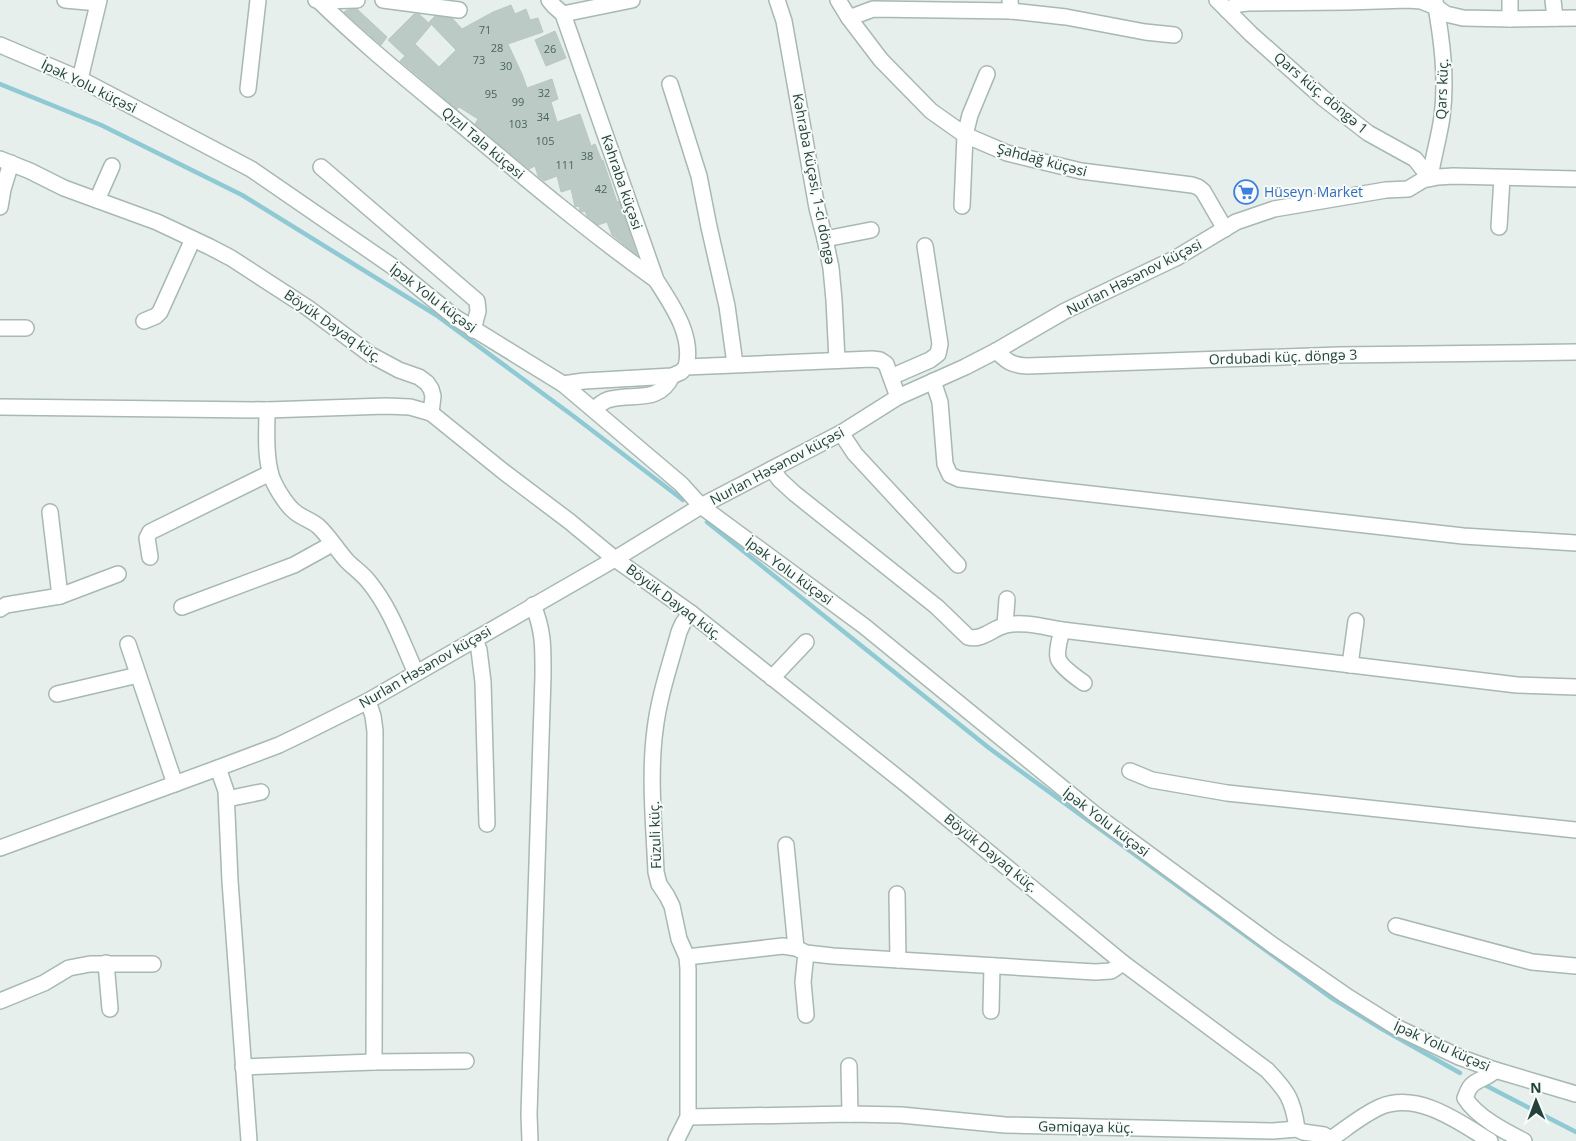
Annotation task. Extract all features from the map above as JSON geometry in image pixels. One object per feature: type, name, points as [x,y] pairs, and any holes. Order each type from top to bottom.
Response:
[{"type":"street","points":[[65,0],[98,2],[80,79]]},
{"type":"street","points":[[248,90],[258,0]]},
{"type":"street","points":[[318,1],[357,0]]},
{"type":"street","points":[[382,0],[459,10]]},
{"type":"street","name":"Kəhraba küçəsi","points":[[549,0],[563,14],[656,280],[672,305],[684,330],[689,357],[686,367]]},
{"type":"street","points":[[563,14],[631,0]]},
{"type":"street","name":"Kəhraba küçəsi, 1-ci döngə","points":[[777,0],[784,20],[817,208],[826,239],[831,268],[837,360]]},
{"type":"street","name":"Şahdağ küçəsi","points":[[838,0],[849,18],[881,60],[931,110],[965,135],[1007,153],[1081,171],[1198,187],[1203,191],[1225,229]]},
{"type":"street","points":[[1222,5],[1408,0],[1436,4],[1446,14],[1462,18],[1576,18]]},
{"type":"street","points":[[1510,0],[1510,19]]},
{"type":"street","points":[[1553,0],[1555,18]]},
{"type":"street","name":"Qızıl Tala küçəsi","points":[[318,1],[362,41],[517,172],[617,252],[656,280]]},
{"type":"street","name":"Qars küç.","points":[[1430,178],[1442,115],[1444,86],[1443,51],[1436,4]]},
{"type":"street","name":"Qars küç. döngə 1","points":[[1222,5],[1289,68],[1353,123],[1415,159],[1430,178]]},
{"type":"street","points":[[849,18],[873,9],[1011,6],[1145,32],[1174,35]]},
{"type":"street","name":"İpək Yolu küçəsi","points":[[0,45],[80,79],[250,169],[392,266],[456,318],[563,384],[681,484],[701,506],[864,626],[1097,816],[1274,946],[1345,995],[1396,1027],[1459,1057],[1495,1070],[1576,1094]]},
{"type":"street","points":[[962,206],[965,135],[970,115],[987,74]]},
{"type":"street","points":[[670,84],[699,176],[727,306],[735,364]]},
{"type":"street","points":[[0,207],[6,161]]},
{"type":"street","name":"Böyük Dayaq küç.","points":[[6,161],[64,188],[157,222],[232,258],[308,308],[371,355],[399,370],[419,377],[431,389],[433,403],[431,414],[615,559],[691,613],[907,784],[1123,963],[1267,1070],[1284,1088],[1290,1098],[1295,1111],[1297,1129]]},
{"type":"street","points":[[97,200],[112,166]]},
{"type":"street","points":[[321,166],[477,301],[478,312],[474,330]]},
{"type":"street","name":"Nurlan Həsənov küçəsi","points":[[0,848],[286,742],[368,701],[615,559],[701,506],[841,433],[898,397],[996,351],[1065,310],[1176,258],[1225,229],[1254,215],[1386,190],[1408,189],[1422,180],[1430,178],[1453,176],[1576,179]]},
{"type":"street","points":[[1499,227],[1502,178]]},
{"type":"street","points":[[826,239],[871,230]]},
{"type":"street","points":[[144,321],[156,316],[160,312],[193,239]]},
{"type":"street","points":[[891,377],[930,360],[938,354],[940,344],[926,246]]},
{"type":"street","points":[[0,328],[26,328]]},
{"type":"street","name":"Ordubadi küç. döngə 3","points":[[996,351],[1014,365],[1027,366],[1338,355],[1576,352]]},
{"type":"street","points":[[563,384],[672,376],[681,372],[686,367],[872,359],[880,360],[886,364],[898,397]]},
{"type":"street","points":[[594,409],[604,401],[612,398],[644,396],[655,393],[665,387],[672,376]]},
{"type":"street","points":[[933,381],[940,402],[945,464],[950,475],[959,479],[1462,536],[1576,543]]},
{"type":"street","points":[[0,407],[267,410],[386,406],[410,407],[431,414]]},
{"type":"street","points":[[267,410],[270,473],[283,498],[294,512],[314,522],[347,562],[368,580],[391,617],[416,673]]},
{"type":"street","points":[[841,433],[855,454],[958,565]]},
{"type":"street","points":[[772,469],[780,480],[794,493],[937,607],[968,637],[979,637],[1005,625],[1034,626],[1517,686],[1576,688]]},
{"type":"street","points":[[150,557],[147,538],[150,532],[270,473]]},
{"type":"street","points":[[50,512],[60,596]]},
{"type":"street","points":[[182,607],[294,566],[332,544]]},
{"type":"street","points":[[0,609],[6,605],[60,596],[118,574]]},
{"type":"street","points":[[1005,625],[1007,599]]},
{"type":"street","points":[[530,1141],[529,1104],[543,676],[543,636],[540,621],[533,606]]},
{"type":"street","name":"Füzuli küç.","points":[[688,1117],[689,984],[687,958],[679,939],[672,906],[659,884],[656,872],[652,763],[660,698],[679,632],[691,613]]},
{"type":"street","points":[[1350,665],[1356,621]]},
{"type":"street","points":[[1062,630],[1058,660],[1084,683]]},
{"type":"street","points":[[475,639],[479,650],[483,682],[487,824]]},
{"type":"street","points":[[772,678],[806,642]]},
{"type":"street","points":[[128,644],[175,784]]},
{"type":"street","points":[[57,694],[138,675]]},
{"type":"street","points":[[368,701],[375,731],[374,1062]]},
{"type":"street","points":[[218,768],[225,784],[227,799],[230,881],[249,1141]]},
{"type":"street","points":[[1130,771],[1152,780],[1227,793],[1576,830]]},
{"type":"street","points":[[227,799],[261,792]]},
{"type":"street","points":[[786,844],[801,950],[806,1015]]},
{"type":"street","points":[[897,894],[898,960]]},
{"type":"street","points":[[1396,926],[1532,962],[1576,966]]},
{"type":"street","points":[[687,958],[783,946],[801,950],[898,960],[1095,972],[1111,970],[1123,963]]},
{"type":"street","points":[[106,963],[110,1009]]},
{"type":"street","points":[[0,1001],[44,983],[69,968],[106,963],[153,964]]},
{"type":"street","points":[[991,1011],[992,966]]},
{"type":"street","points":[[243,1067],[466,1061]]},
{"type":"street","points":[[849,1066],[850,1114]]},
{"type":"street","points":[[1495,1070],[1487,1078],[1470,1086],[1465,1098],[1501,1129],[1524,1141]]},
{"type":"street","name":"Gəmiqaya küç.","points":[[688,1117],[901,1115],[1005,1125],[1273,1131],[1297,1129],[1303,1132],[1324,1135],[1330,1140],[1370,1112],[1391,1104],[1402,1103],[1436,1111],[1458,1121],[1490,1141]]},
{"type":"street","points":[[676,1141],[688,1117]]},
{"type":"building","points":[[511,5],[515,14],[526,9],[530,20],[538,18],[543,32],[508,44],[527,88],[552,79],[558,99],[551,102],[557,122],[580,114],[591,146],[595,144],[603,160],[637,255],[612,235],[607,222],[598,225],[587,216],[585,211],[580,211],[579,206],[575,207],[571,189],[561,192],[557,176],[544,181],[538,176],[535,166],[529,169],[475,124],[478,119],[459,107],[457,109],[400,61],[405,56],[388,40],[414,14],[419,14],[431,25],[415,44],[439,67],[456,50],[429,22],[435,16],[452,18],[462,29],[493,12]]},
{"type":"building","points":[[357,9],[387,37],[381,45],[344,12]]},
{"type":"building","points":[[555,31],[566,58],[546,66],[535,40]]},
{"type":"waterway","points":[[0,84],[101,125],[242,195],[436,315],[683,500]]},
{"type":"waterway","points":[[707,522],[989,748],[1330,997],[1460,1073]]},
{"type":"waterway","points":[[1483,1084],[1576,1132]]},
{"type":"place","name":"Hüseyn Market","points":[[1246,192]]}]
